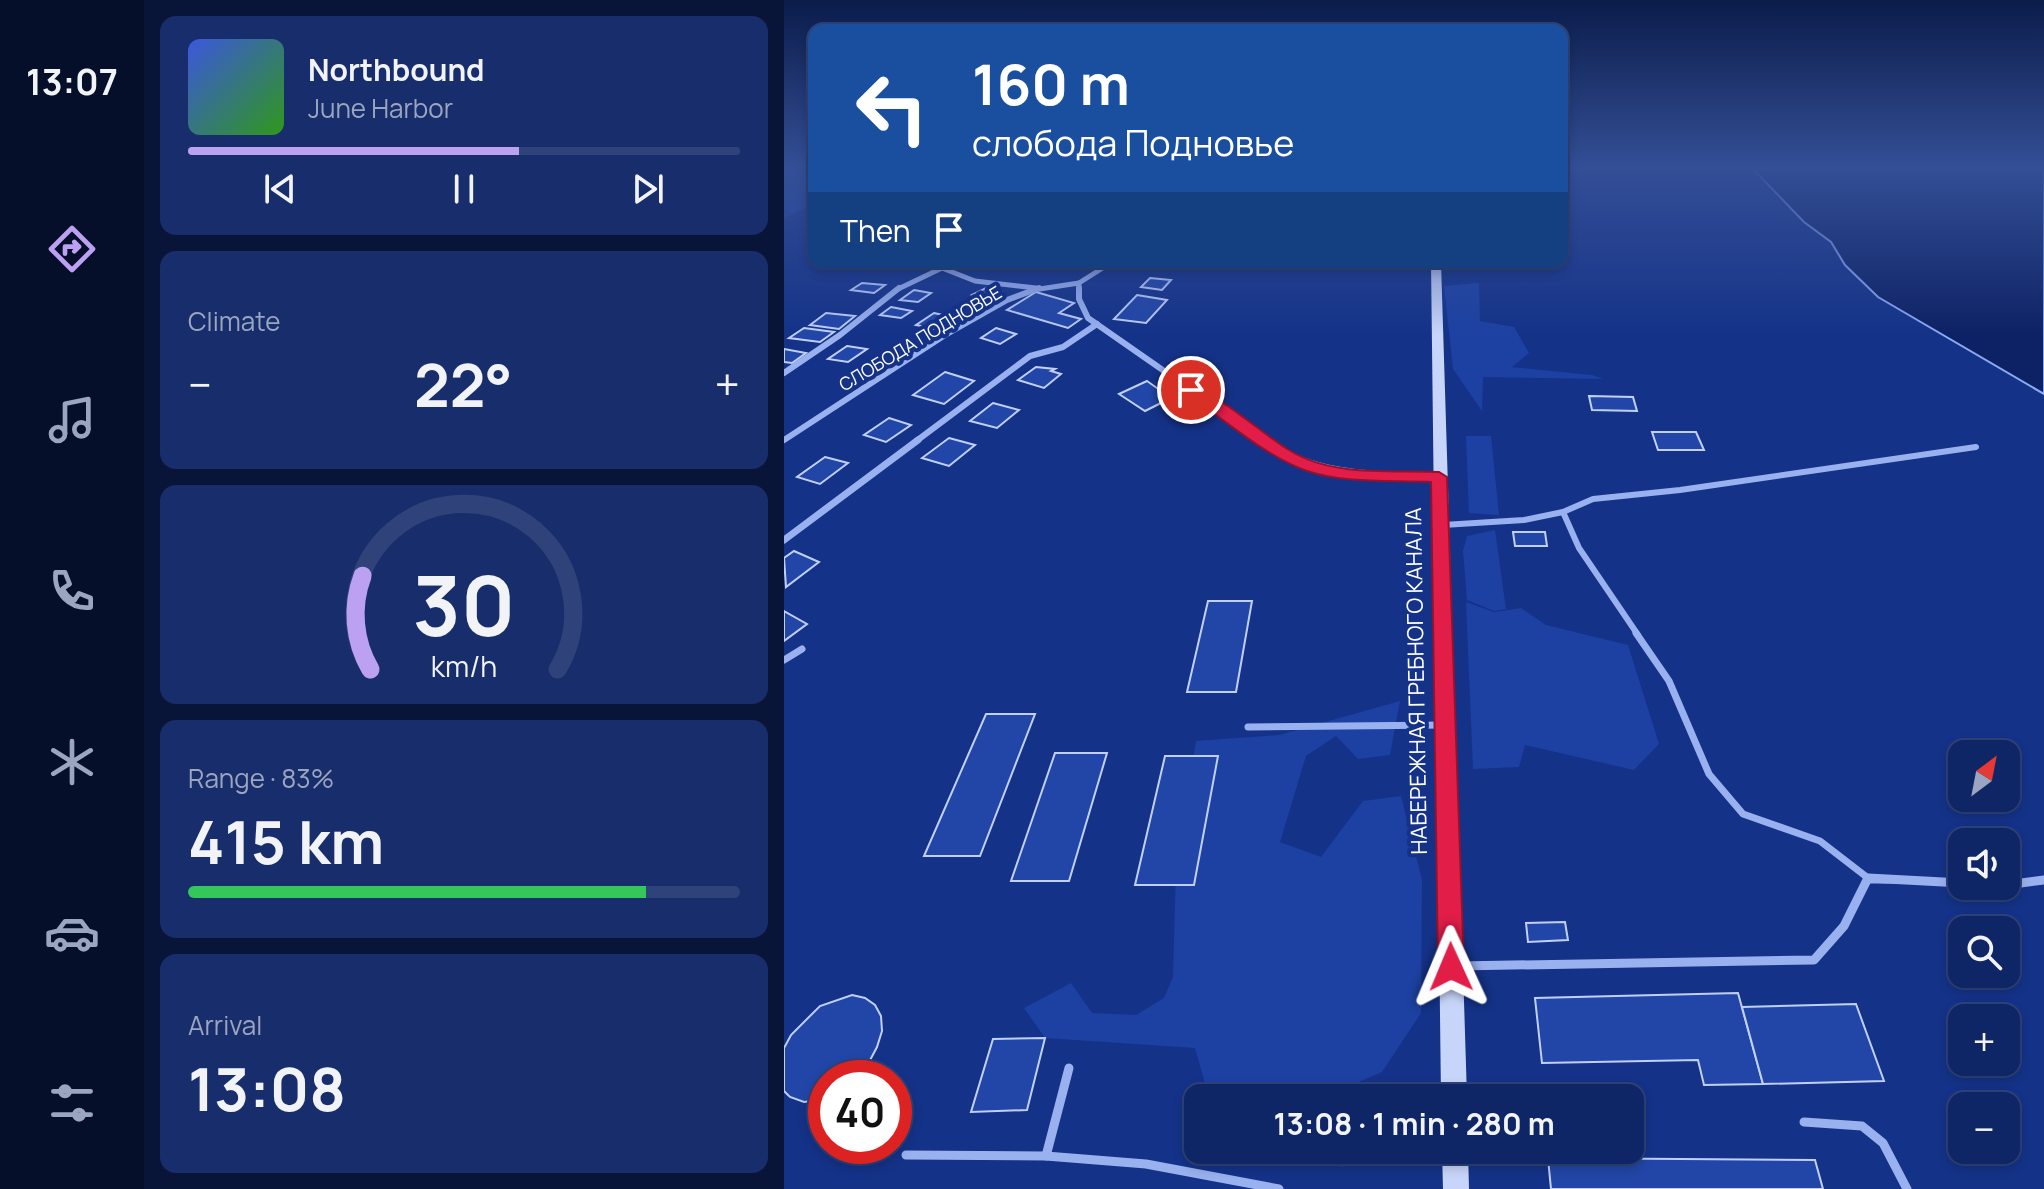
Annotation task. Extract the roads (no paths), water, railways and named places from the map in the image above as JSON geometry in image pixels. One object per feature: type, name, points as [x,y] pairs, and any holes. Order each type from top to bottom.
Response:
[{"type":"street","points":[[784,373],[839,336],[901,283],[934,268]]},
{"type":"street","points":[[945,268],[952,275],[968,279],[1037,288]]},
{"type":"street","name":"СЛОБОДА ПОДНОВЬЕ","points":[[784,440],[945,335],[1007,300],[1037,288],[1079,283],[1103,268]]},
{"type":"street","name":"НАБЕРЕЖНАЯ ГРЕБНОГО КАНАЛА","points":[[1436,268],[1454,1084]]},
{"type":"street","points":[[1079,283],[1079,299],[1088,318],[1285,455],[1311,467],[1338,474],[1439,477]]},
{"type":"street","points":[[784,540],[1030,356],[1063,347],[1097,324]]},
{"type":"street","points":[[1455,1164],[1456,1189]]},
{"type":"lane","points":[[1440,525],[1475,526],[1563,512],[1593,499],[1680,490],[1976,447]]},
{"type":"lane","points":[[1563,512],[1579,548],[1669,681],[1709,774],[1743,814],[1820,841],[1868,878],[1948,882]]},
{"type":"lane","points":[[784,660],[802,649]]},
{"type":"lane","points":[[1248,727],[1445,725]]},
{"type":"lane","points":[[1451,967],[1814,960],[1844,926],[1868,878]]},
{"type":"lane","points":[[2020,883],[2044,880]]},
{"type":"lane","points":[[1046,1156],[1069,1068]]},
{"type":"lane","points":[[1804,1122],[1862,1126],[1883,1143],[1907,1189]]},
{"type":"lane","points":[[912,1155],[1046,1156],[1146,1164],[1279,1189]]}]
